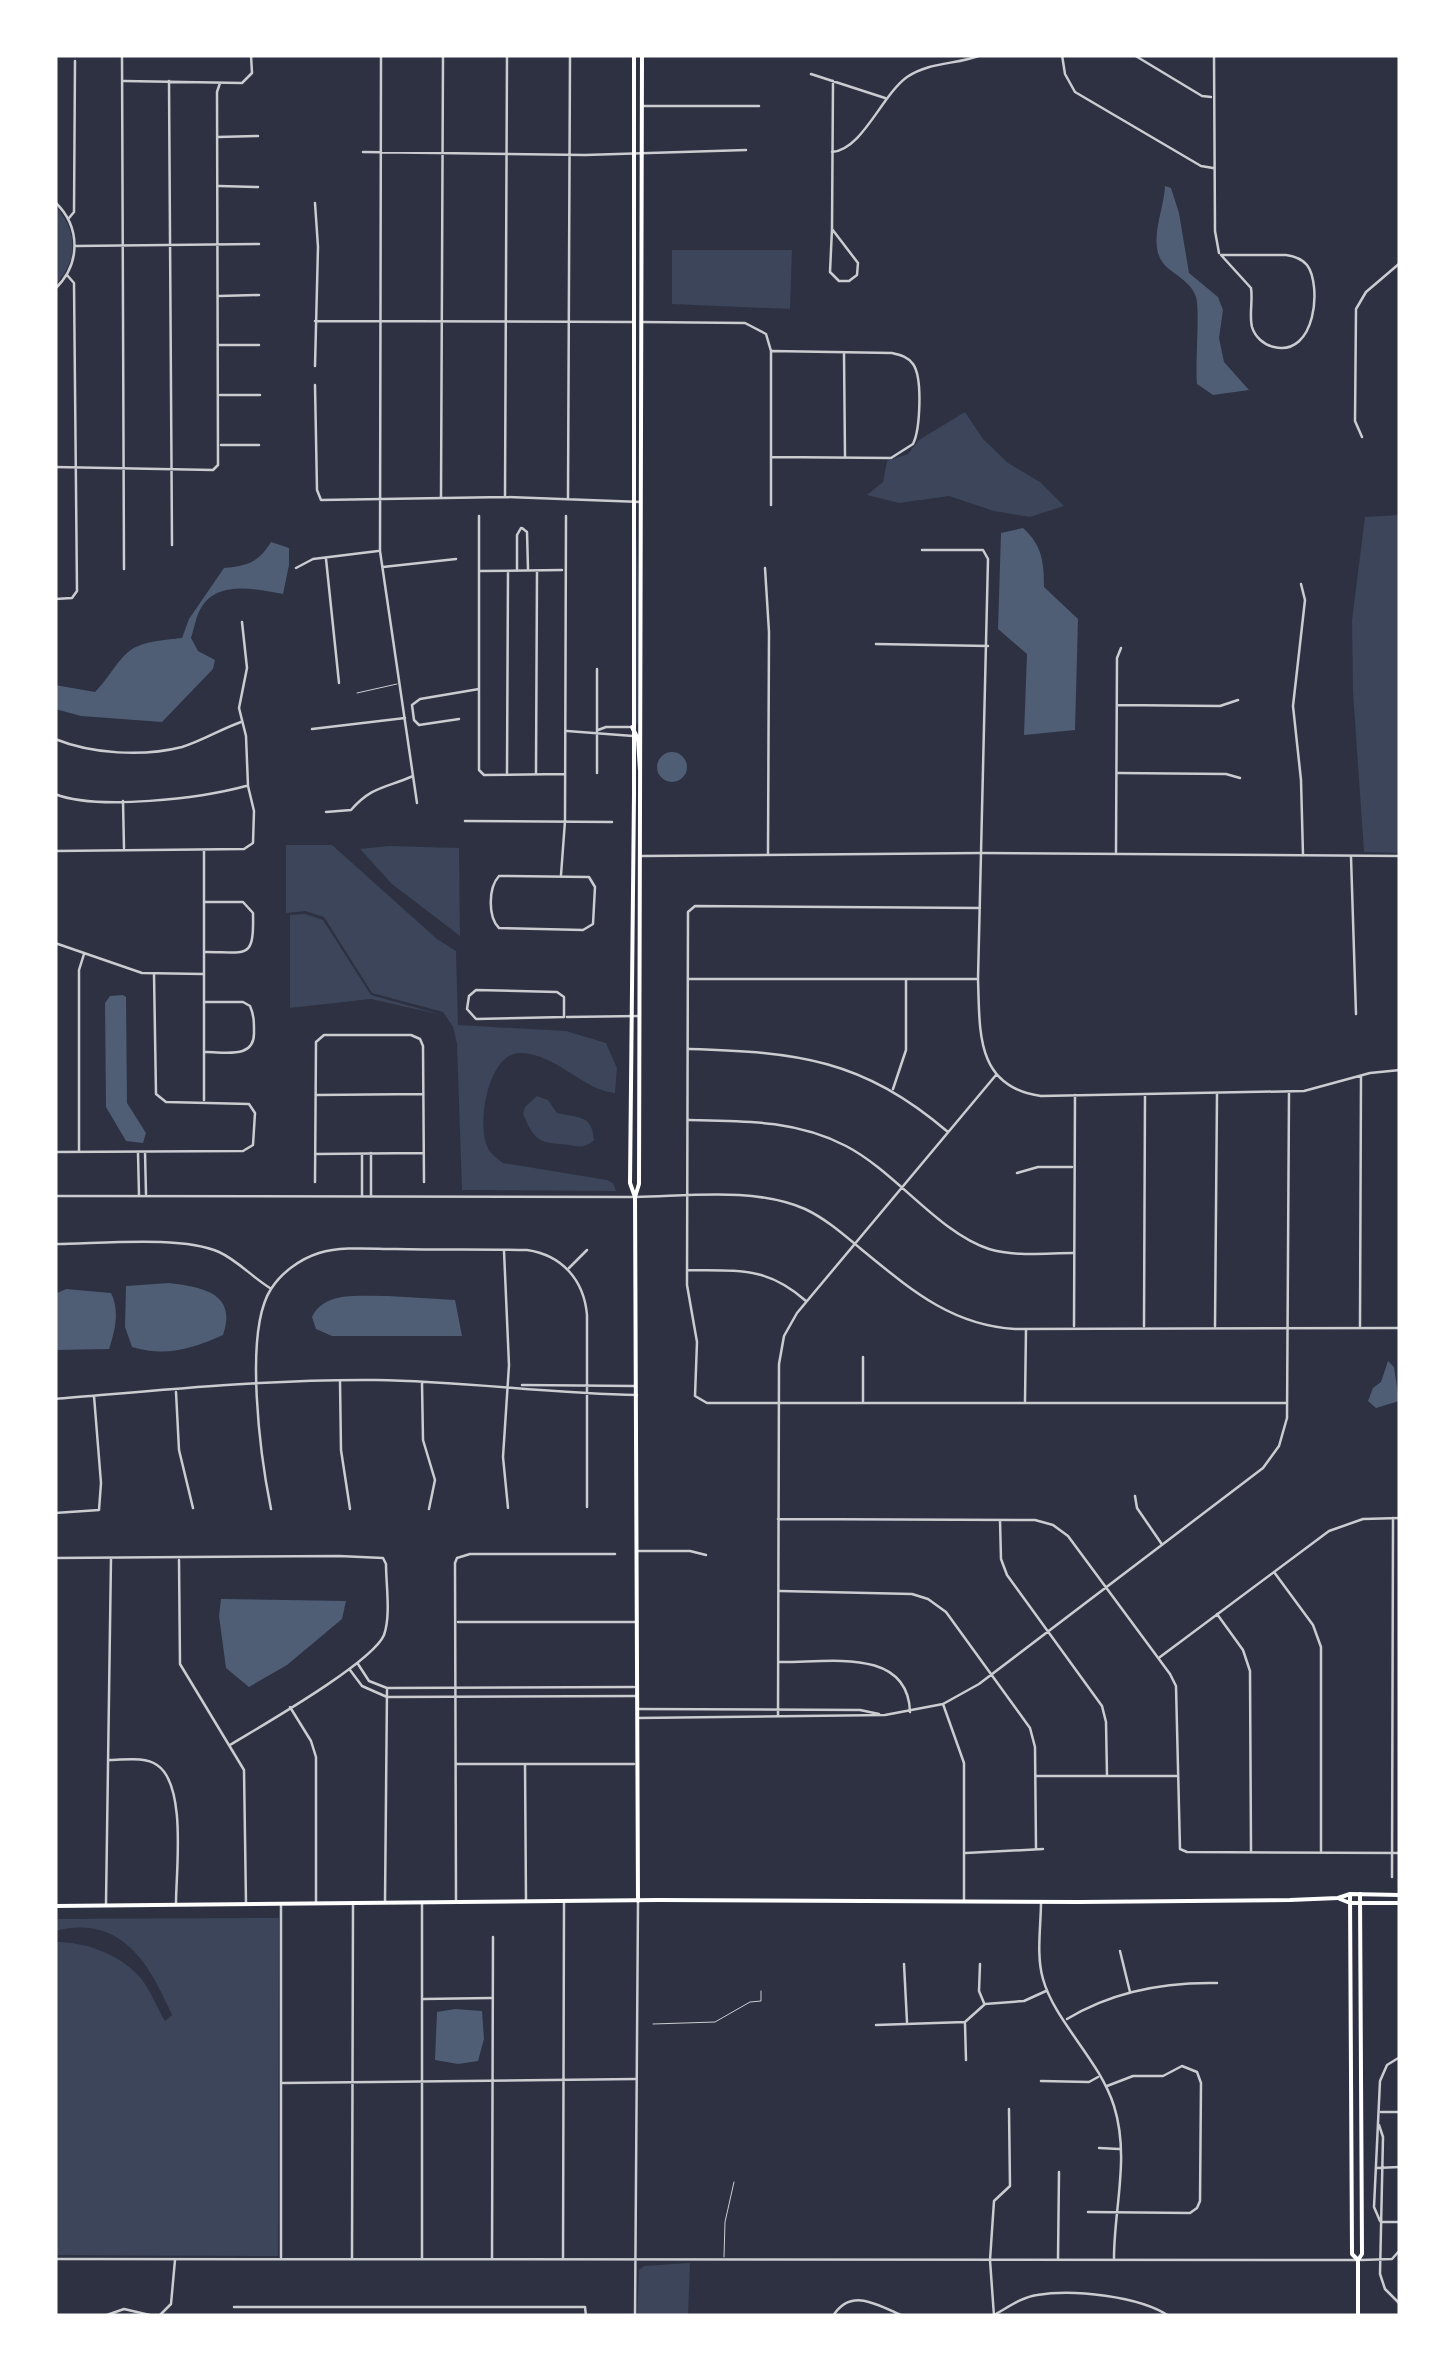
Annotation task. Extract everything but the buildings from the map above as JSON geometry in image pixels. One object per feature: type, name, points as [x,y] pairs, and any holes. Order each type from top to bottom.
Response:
[{"type":"main road","points":[[634,55],[636,732],[642,776],[639,1184],[635,1197],[638,1900]]},
{"type":"main road","points":[[635,1197],[630,1183],[642,502],[642,55]]},
{"type":"main road","points":[[1350,1894],[1352,2254],[1358,2260]]},
{"type":"main road","points":[[1358,2316],[1358,2260],[1362,2254],[1360,1894]]},
{"type":"main road","points":[[55,1906],[638,1900],[1041,1902],[1400,1895]]},
{"type":"main road","points":[[1338,1898],[1350,1903],[1400,1903]]},
{"type":"street","points":[[122,55],[124,569]]},
{"type":"street","points":[[122,81],[239,84],[252,73],[252,55]]},
{"type":"street","points":[[381,55],[380,550],[417,802]]},
{"type":"street","points":[[441,497],[443,55]]},
{"type":"street","points":[[506,55],[506,497]]},
{"type":"street","points":[[568,498],[570,55]]},
{"type":"street","points":[[832,152],[848,148],[901,82],[921,70],[981,55]]},
{"type":"street","points":[[1062,55],[1065,74],[1075,92],[1201,166],[1214,169]]},
{"type":"street","points":[[1134,55],[1202,96],[1214,98]]},
{"type":"street","points":[[1214,55],[1215,241],[1221,255],[1251,288],[1252,328],[1256,336],[1270,347],[1300,343],[1311,320],[1312,282],[1308,266],[1295,256],[1221,255]]},
{"type":"street","points":[[69,218],[74,212],[75,61]]},
{"type":"street","points":[[811,74],[886,99]]},
{"type":"street","points":[[832,229],[858,262],[856,275],[849,281],[839,281],[830,272],[833,80]]},
{"type":"street","points":[[169,81],[172,545]]},
{"type":"street","points":[[55,467],[217,468],[220,83]]},
{"type":"street","points":[[642,106],[759,106]]},
{"type":"street","points":[[217,137],[258,136]]},
{"type":"street","points":[[363,152],[570,154],[746,150]]},
{"type":"street","points":[[217,186],[258,186]]},
{"type":"street","points":[[55,202],[69,218],[76,246],[74,263],[55,289]]},
{"type":"street","points":[[315,203],[315,366]]},
{"type":"street","points":[[76,246],[259,244]]},
{"type":"street","points":[[1362,437],[1356,421],[1356,309],[1366,292],[1400,263]]},
{"type":"street","points":[[55,599],[74,596],[78,590],[74,284],[68,275]]},
{"type":"street","points":[[218,296],[259,295]]},
{"type":"street","points":[[314,321],[753,324],[766,334],[771,351],[772,505]]},
{"type":"street","points":[[218,345],[260,345]]},
{"type":"street","points":[[771,351],[900,354],[913,364],[918,379],[918,426],[913,444],[900,455],[772,457]]},
{"type":"street","points":[[844,352],[845,458]]},
{"type":"street","points":[[316,385],[319,498],[506,497],[642,502]]},
{"type":"street","points":[[219,396],[260,395]]},
{"type":"street","points":[[219,445],[259,445]]},
{"type":"street","points":[[479,516],[478,767],[481,774],[565,774]]},
{"type":"street","points":[[561,875],[565,821],[566,516]]},
{"type":"street","points":[[517,571],[516,535],[522,528],[527,532],[528,571]]},
{"type":"street","points":[[296,568],[313,560],[380,550]]},
{"type":"street","points":[[922,550],[987,553],[978,979],[981,1042],[988,1063],[997,1074],[1029,1094],[1076,1095],[1290,1092],[1400,1070]]},
{"type":"street","points":[[381,568],[456,559]]},
{"type":"street","points":[[326,560],[339,683]]},
{"type":"street","points":[[766,568],[768,854]]},
{"type":"street","points":[[479,571],[566,570]]},
{"type":"street","points":[[507,775],[508,571]]},
{"type":"street","points":[[536,774],[537,571]]},
{"type":"street","points":[[1301,584],[1306,600],[1293,706],[1302,780],[1302,855]]},
{"type":"street","points":[[55,850],[244,850],[252,843],[254,811],[239,698],[248,661],[242,622]]},
{"type":"street","points":[[876,644],[988,646]]},
{"type":"street","points":[[1116,853],[1116,658],[1121,648]]},
{"type":"street","points":[[597,669],[597,773]]},
{"type":"street","points":[[459,718],[419,724],[414,720],[412,705],[420,699],[479,688]]},
{"type":"street","points":[[1116,705],[1220,706],[1238,700]]},
{"type":"street","points":[[312,730],[406,718]]},
{"type":"street","points":[[55,739],[91,750],[152,751],[184,746],[241,722]]},
{"type":"street","points":[[596,731],[606,727],[636,732]]},
{"type":"street","points":[[566,732],[596,731],[612,736],[636,732]]},
{"type":"street","points":[[1116,773],[1226,774],[1240,778]]},
{"type":"street","points":[[326,812],[351,810],[363,796],[388,782],[414,776]]},
{"type":"street","points":[[55,794],[76,800],[186,799],[248,786]]},
{"type":"street","points":[[123,800],[124,850]]},
{"type":"street","points":[[465,821],[612,822]]},
{"type":"street","points":[[204,850],[204,1102]]},
{"type":"street","points":[[633,856],[981,853],[1400,856]]},
{"type":"street","points":[[1352,856],[1356,1014]]},
{"type":"street","points":[[502,875],[561,875],[589,876],[594,882],[595,920],[591,927],[502,929],[494,924],[492,886],[496,879],[502,875]]},
{"type":"street","points":[[204,902],[243,902],[254,913],[254,941],[250,948],[243,952],[204,952]]},
{"type":"street","points":[[980,908],[693,907],[688,913],[687,1270],[697,1342],[694,1396],[707,1403],[1287,1403]]},
{"type":"street","points":[[55,943],[122,968],[154,974],[204,974]]},
{"type":"street","points":[[79,1152],[80,970],[84,954]]},
{"type":"street","points":[[55,1152],[250,1148],[254,1139],[251,1106],[242,1102],[166,1102],[156,1094],[154,974]]},
{"type":"street","points":[[892,1090],[905,1058],[906,978]]},
{"type":"street","points":[[688,979],[978,979]]},
{"type":"street","points":[[564,1017],[564,997],[557,992],[476,990],[468,1001],[469,1013],[476,1019],[640,1016]]},
{"type":"street","points":[[204,1002],[243,1002],[250,1006],[254,1041],[244,1051],[204,1052]]},
{"type":"street","points":[[315,1182],[314,1047],[324,1035],[415,1036],[422,1043],[424,1182]]},
{"type":"street","points":[[688,1049],[756,1050],[800,1056],[848,1069],[892,1090],[948,1132]]},
{"type":"street","points":[[778,1718],[781,1347],[790,1324],[807,1302],[997,1074]]},
{"type":"street","points":[[1360,1328],[1361,1076]]},
{"type":"street","points":[[637,1718],[885,1715],[943,1704],[992,1674],[1270,1461],[1282,1438],[1287,1403],[1290,1092]]},
{"type":"street","points":[[1144,1328],[1145,1093]]},
{"type":"street","points":[[1215,1328],[1217,1093]]},
{"type":"street","points":[[314,1094],[423,1094]]},
{"type":"street","points":[[1074,1328],[1076,1095]]},
{"type":"street","points":[[687,1120],[755,1121],[799,1128],[858,1152],[960,1234],[980,1245],[1014,1253],[1074,1253]]},
{"type":"street","points":[[138,1151],[138,1196]]},
{"type":"street","points":[[145,1151],[146,1196]]},
{"type":"street","points":[[314,1154],[424,1153]]},
{"type":"street","points":[[362,1154],[362,1196]]},
{"type":"street","points":[[371,1154],[371,1196]]},
{"type":"street","points":[[1017,1173],[1038,1167],[1073,1167]]},
{"type":"street","points":[[55,1196],[751,1196],[785,1202],[822,1218],[915,1294],[943,1311],[984,1325],[1400,1328]]},
{"type":"street","points":[[55,1244],[205,1247],[230,1258],[271,1289]]},
{"type":"street","points":[[271,1509],[260,1445],[260,1320],[271,1289],[292,1268],[332,1250],[541,1252],[568,1269],[579,1283],[586,1304],[587,1508]]},
{"type":"street","points":[[504,1250],[508,1386],[503,1457],[508,1508]]},
{"type":"street","points":[[568,1269],[587,1250]]},
{"type":"street","points":[[687,1270],[765,1274],[784,1283],[807,1302]]},
{"type":"street","points":[[1025,1403],[1026,1328]]},
{"type":"street","points":[[863,1403],[864,1357]]},
{"type":"street","points":[[55,1399],[258,1382],[340,1380],[636,1386]]},
{"type":"street","points":[[340,1380],[341,1450],[350,1509]]},
{"type":"street","points":[[422,1381],[423,1440],[434,1480],[434,1498],[429,1509]]},
{"type":"street","points":[[516,1386],[636,1395]]},
{"type":"street","points":[[176,1389],[178,1450],[192,1508]]},
{"type":"street","points":[[55,1514],[99,1510],[101,1483],[94,1396]]},
{"type":"street","points":[[1135,1496],[1137,1508],[1162,1544]]},
{"type":"street","points":[[1392,1877],[1394,1518]]},
{"type":"street","points":[[1159,1658],[1338,1527],[1363,1519],[1400,1518]]},
{"type":"street","points":[[778,1519],[1039,1521],[1058,1527],[1170,1674],[1178,1696],[1180,1848],[1187,1852],[1400,1853]]},
{"type":"street","points":[[1000,1520],[1004,1569],[1102,1706],[1107,1776]]},
{"type":"street","points":[[638,1551],[690,1550],[706,1555]]},
{"type":"street","points":[[456,1902],[455,1564],[463,1555],[614,1554]]},
{"type":"street","points":[[55,1558],[379,1556],[384,1560],[385,1631],[375,1648],[350,1669],[230,1744]]},
{"type":"street","points":[[106,1906],[111,1558]]},
{"type":"street","points":[[179,1558],[180,1664],[242,1763],[246,1778],[246,1905]]},
{"type":"street","points":[[1274,1572],[1313,1625],[1321,1647],[1322,1853]]},
{"type":"street","points":[[778,1591],[902,1593],[922,1597],[946,1612],[1030,1728],[1035,1746],[1036,1848]]},
{"type":"street","points":[[1217,1614],[1244,1650],[1250,1670],[1251,1852]]},
{"type":"street","points":[[456,1622],[638,1622]]},
{"type":"street","points":[[778,1662],[883,1666],[904,1683],[910,1712]]},
{"type":"street","points":[[357,1663],[370,1681],[387,1688],[636,1687]]},
{"type":"street","points":[[350,1669],[362,1686],[387,1697],[636,1696]]},
{"type":"street","points":[[385,1903],[387,1688]]},
{"type":"street","points":[[943,1704],[964,1764],[964,1902]]},
{"type":"street","points":[[290,1706],[316,1757],[316,1904]]},
{"type":"street","points":[[636,1709],[860,1710],[885,1715]]},
{"type":"street","points":[[107,1760],[152,1762],[162,1768],[170,1783],[176,1809],[176,1905]]},
{"type":"street","points":[[456,1764],[637,1764]]},
{"type":"street","points":[[525,1764],[526,1902]]},
{"type":"street","points":[[1036,1776],[1178,1776]]},
{"type":"street","points":[[1393,1782],[1400,1782]]},
{"type":"street","points":[[964,1852],[1043,1849]]},
{"type":"street","points":[[635,2316],[638,1900]]},
{"type":"street","points":[[563,2260],[564,1902]]},
{"type":"street","points":[[1041,1902],[1041,1969],[1047,1990],[1106,2087],[1118,2122],[1119,2213],[1114,2260]]},
{"type":"street","points":[[422,1903],[422,2260]]},
{"type":"street","points":[[280,2259],[282,1904]]},
{"type":"street","points":[[352,2260],[353,1904]]},
{"type":"street","points":[[492,2260],[493,1937]]},
{"type":"street","points":[[1120,1951],[1130,1992]]},
{"type":"street","points":[[904,1964],[907,2023]]},
{"type":"street","points":[[980,1964],[979,1990],[984,2004]]},
{"type":"street","points":[[1065,2020],[1098,2002],[1130,1992],[1170,1982],[1217,1982]]},
{"type":"street","points":[[876,2025],[965,2022],[984,2004],[1024,2001],[1047,1990]]},
{"type":"street","points":[[422,1999],[493,1998]]},
{"type":"street","points":[[965,2022],[966,2060]]},
{"type":"street","points":[[1400,2057],[1381,2074],[1379,2125],[1383,2137],[1380,2260],[1383,2285],[1400,2304]]},
{"type":"street","points":[[1088,2212],[1190,2213],[1198,2206],[1201,2082],[1192,2068],[1182,2066],[1163,2076],[1132,2076],[1106,2087]]},
{"type":"street","points":[[1041,2081],[1089,2082],[1100,2076]]},
{"type":"street","points":[[282,2082],[635,2078]]},
{"type":"street","points":[[1009,2108],[1010,2186],[994,2202],[990,2260],[993,2316],[1041,2294],[1110,2296],[1169,2316]]},
{"type":"street","points":[[1380,2112],[1400,2112]]},
{"type":"street","points":[[1379,2125],[1375,2132],[1374,2207],[1380,2222]]},
{"type":"street","points":[[1099,2148],[1120,2149]]},
{"type":"street","points":[[1374,2168],[1400,2167]]},
{"type":"street","points":[[1058,2260],[1059,2172]]},
{"type":"street","points":[[1380,2222],[1400,2222]]},
{"type":"street","points":[[55,2258],[635,2262],[1380,2260],[1392,2259],[1400,2250]]},
{"type":"street","points":[[104,2316],[124,2309],[157,2316],[171,2304],[175,2258]]},
{"type":"street","points":[[832,2316],[845,2303],[862,2300],[902,2316]]},
{"type":"street","points":[[234,2307],[585,2307],[586,2316]]},
{"type":"street","points":[[290,2307],[290,2316]]},
{"type":"lane","points":[[357,692],[400,684]]},
{"type":"lane","points":[[653,2024],[720,2021],[750,2002],[761,2002],[761,1991]]},
{"type":"lane","points":[[724,2260],[725,2222],[734,2182]]},
{"type":"shaded area","points":[[1165,186],[1171,188],[1179,213],[1189,273],[1218,297],[1223,310],[1219,338],[1224,362],[1249,390],[1213,395],[1197,384],[1196,297],[1162,261],[1156,241]]},
{"type":"shaded area","points":[[55,206],[68,225],[73,246],[68,266],[55,285]]},
{"type":"shaded area","points":[[672,250],[792,250],[790,309],[672,304]]},
{"type":"shaded area","points":[[965,412],[983,439],[1008,463],[1040,482],[1064,506],[1030,517],[994,511],[949,496],[899,503],[867,495],[883,482],[887,461],[908,454],[919,440]]},
{"type":"shaded area","points":[[1400,515],[1400,853],[1364,852],[1352,620],[1365,517]]},
{"type":"shaded area","points":[[1023,528],[1041,554],[1044,587],[1078,619],[1075,730],[1024,735],[1027,654],[998,629],[1001,533]]},
{"type":"shaded area","points":[[636,532],[640,609],[636,726]]},
{"type":"shaded area","points":[[271,542],[289,548],[283,594],[238,589],[208,599],[199,611],[191,638],[198,651],[215,660],[213,669],[162,722],[81,716],[55,709],[55,685],[95,692],[132,649],[182,638],[189,619],[224,568],[252,562]]},
{"type":"shaded area","points":[[672,752],[683,756],[687,767],[683,778],[672,782],[661,778],[657,767],[661,756]]},
{"type":"shaded area","points":[[286,845],[332,845],[437,939],[456,951],[458,1025],[566,1031],[606,1043],[617,1068],[615,1093],[592,1086],[546,1059],[521,1053],[500,1064],[493,1076],[483,1122],[487,1146],[503,1163],[607,1180],[616,1191],[462,1190],[457,1044],[453,1027],[443,1012],[372,993],[324,917],[305,911],[286,913]]},
{"type":"shaded area","points":[[459,848],[460,936],[392,884],[360,849]]},
{"type":"shaded area","points":[[305,914],[323,920],[371,995],[442,1015],[371,999],[290,1008],[290,915]]},
{"type":"shaded area","points":[[123,995],[127,1103],[146,1133],[143,1143],[126,1141],[106,1107],[105,1003],[110,996]]},
{"type":"shaded area","points":[[537,1096],[548,1100],[557,1113],[587,1121],[594,1140],[579,1146],[546,1142],[537,1137],[523,1114]]},
{"type":"shaded area","points":[[169,1283],[204,1290],[221,1301],[226,1321],[223,1335],[179,1350],[132,1347],[125,1327],[126,1286]]},
{"type":"shaded area","points":[[66,1289],[111,1293],[116,1314],[109,1349],[55,1350],[55,1294]]},
{"type":"shaded area","points":[[345,1297],[455,1300],[462,1336],[332,1336],[316,1329],[312,1317],[326,1302]]},
{"type":"shaded area","points":[[1388,1361],[1394,1367],[1399,1401],[1376,1408],[1368,1401],[1373,1388],[1381,1382]]},
{"type":"shaded area","points":[[221,1599],[346,1601],[342,1619],[287,1665],[249,1687],[226,1668],[219,1616]]},
{"type":"shaded area","points":[[279,1918],[278,2256],[55,2255],[55,1942],[88,1946],[118,1959],[140,1978],[165,2021],[172,2015],[153,1978],[130,1947],[98,1930],[55,1931],[55,1919]]},
{"type":"shaded area","points":[[482,2011],[484,2039],[478,2061],[458,2064],[435,2060],[437,2012]]},
{"type":"shaded area","points":[[690,2263],[688,2316],[637,2316],[639,2270],[644,2266]]}]
